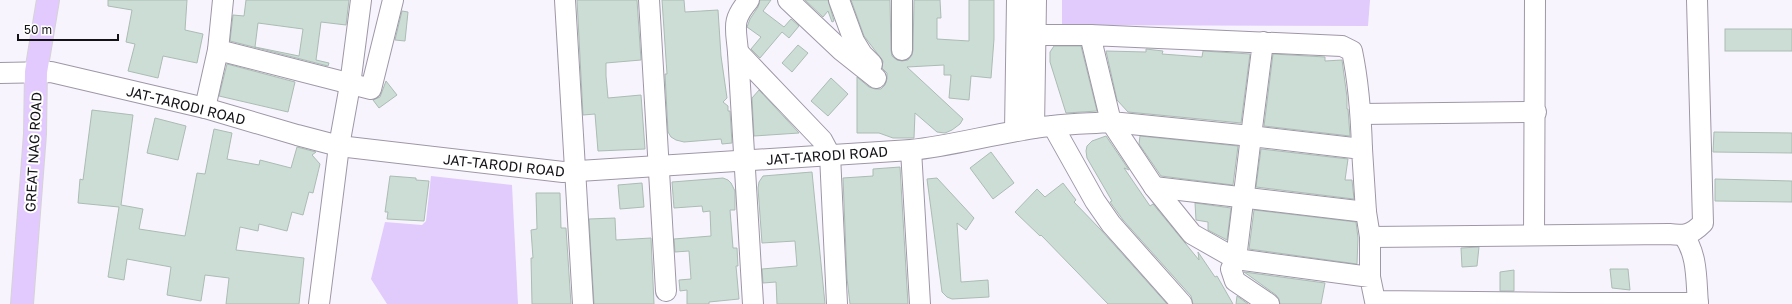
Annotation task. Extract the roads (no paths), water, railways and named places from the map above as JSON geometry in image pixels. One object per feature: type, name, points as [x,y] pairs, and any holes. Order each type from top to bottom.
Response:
[{"type":"main road","name":"GREAT NAG ROAD","points":[[36,304],[48,0]]},
{"type":"main road","name":"GREAT NAG ROAD","points":[[22,304],[35,134],[44,72],[63,0]]},
{"type":"street","points":[[205,108],[218,50],[223,0]]},
{"type":"street","points":[[319,304],[339,146],[350,85],[361,0]]},
{"type":"street","points":[[218,50],[371,90],[393,0]]},
{"type":"street","points":[[565,0],[584,304]]},
{"type":"street","points":[[650,0],[666,291]]},
{"type":"street","points":[[749,0],[737,15],[736,24],[743,161],[753,304]]},
{"type":"street","points":[[788,0],[842,51],[874,71],[854,41],[839,0]]},
{"type":"street","points":[[902,0],[902,50]]},
{"type":"street","points":[[1017,0],[1024,130]]},
{"type":"street","points":[[1024,130],[1036,35],[1036,0]]},
{"type":"street","points":[[1534,235],[1536,112],[1535,0]]},
{"type":"street","points":[[1370,237],[1683,235],[1695,232],[1703,223],[1697,0]]},
{"type":"street","points":[[1036,35],[1090,35],[1264,42],[1342,46],[1352,51],[1361,114],[1366,212],[1370,237],[1370,277],[1375,303],[1698,303],[1694,256],[1688,241],[1683,235]]},
{"type":"street","points":[[1090,35],[1112,122],[1154,187],[1192,234],[1236,259],[1370,277]]},
{"type":"street","points":[[1264,42],[1236,259],[1231,269],[1235,282],[1269,304]]},
{"type":"street","points":[[738,52],[822,140],[830,155],[837,304]]},
{"type":"street","name":"JAT-TARODI ROAD","points":[[0,73],[44,72],[205,108],[339,146],[563,172],[911,150],[932,148],[1024,130],[1054,126],[1112,122],[1362,149]]},
{"type":"street","points":[[1361,114],[1536,112]]},
{"type":"street","points":[[1054,126],[1095,201],[1107,218],[1182,304]]},
{"type":"street","points":[[911,150],[920,304]]},
{"type":"street","points":[[1154,187],[1366,212]]}]
